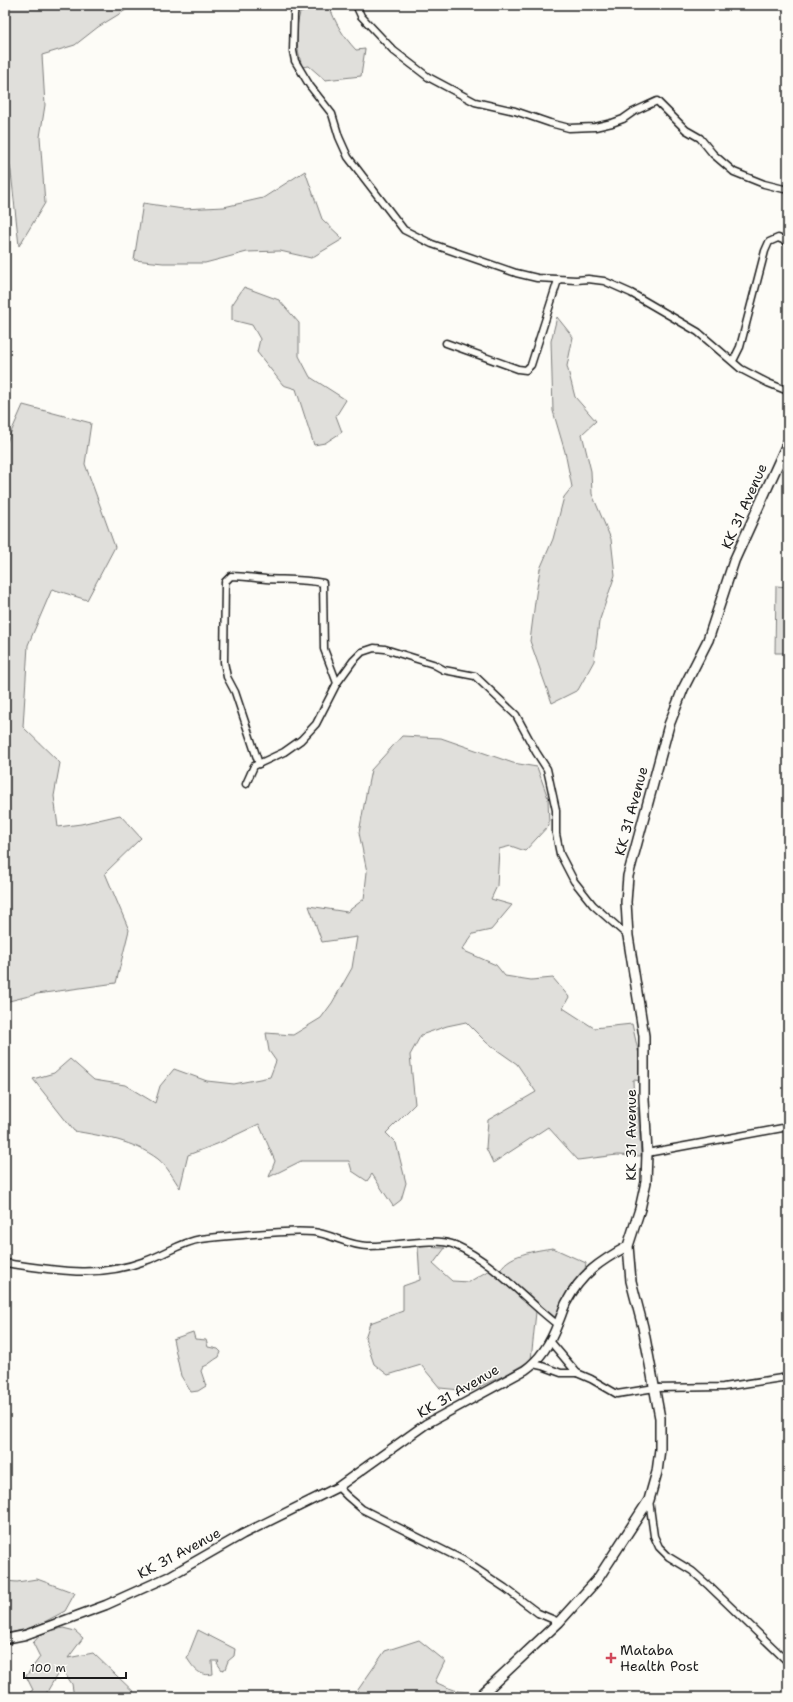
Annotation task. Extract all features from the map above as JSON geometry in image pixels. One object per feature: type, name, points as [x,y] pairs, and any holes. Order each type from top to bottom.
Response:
[{"type":"main road","name":"KK 31 Avenue","points":[[628,1246],[640,1209],[646,1182],[647,1153],[644,1099],[644,1036],[628,936],[626,902],[628,876],[669,725],[682,688],[708,640],[734,561],[788,442]]},
{"type":"main road","points":[[479,1697],[559,1622],[597,1580],[649,1500],[657,1472],[660,1449],[660,1418],[643,1327],[631,1281],[628,1246]]},
{"type":"street","points":[[296,5],[294,14],[295,61],[310,86],[332,114],[338,137],[348,157],[362,177],[379,196],[399,225],[412,235],[432,244],[507,271],[537,278],[558,280],[588,279],[604,281],[631,293],[698,332],[741,369],[768,383],[788,390]]},
{"type":"street","points":[[356,5],[361,16],[394,51],[428,77],[475,102],[569,128],[596,127],[623,120],[634,112],[657,101],[686,130],[700,138],[713,154],[734,172],[764,184],[788,190]]},
{"type":"street","points":[[734,359],[740,348],[767,246],[769,242],[778,238],[788,242]]},
{"type":"street","points":[[446,343],[518,369],[526,370],[531,365],[558,280]]},
{"type":"street","points":[[259,764],[224,662],[226,582],[231,576],[246,576],[266,579],[303,579],[323,583],[324,649],[337,683]]},
{"type":"street","points":[[246,784],[254,766],[284,752],[301,740],[316,724],[337,683],[362,652],[374,648],[385,649],[433,664],[444,670],[475,676],[482,681],[493,694],[516,715],[547,769],[556,810],[556,834],[560,854],[574,881],[593,905],[628,936]]},
{"type":"street","points":[[647,1153],[788,1127]]},
{"type":"street","points":[[5,1263],[69,1272],[100,1272],[122,1269],[146,1261],[180,1245],[199,1239],[276,1232],[315,1232],[355,1245],[367,1246],[418,1242],[444,1243],[460,1248],[485,1263],[558,1325]]},
{"type":"street","name":"KK 31 Avenue","points":[[5,1639],[25,1635],[106,1605],[168,1577],[244,1534],[338,1487],[426,1424],[533,1364],[545,1350],[550,1341],[558,1325],[565,1304],[589,1271],[611,1255],[628,1246]]},
{"type":"street","points":[[550,1341],[577,1373]]},
{"type":"street","points":[[533,1364],[561,1373],[577,1373],[617,1394],[655,1388],[723,1387],[788,1377]]},
{"type":"street","points":[[338,1487],[362,1509],[463,1560],[505,1588],[538,1613],[559,1622]]},
{"type":"street","points":[[649,1500],[654,1536],[659,1547],[669,1558],[692,1572],[703,1581],[788,1662]]},
{"type":"shaded area","points":[[5,5],[134,5],[98,27],[75,45],[42,55],[45,105],[40,137],[45,203],[19,246],[11,172],[5,142]]},
{"type":"shaded area","points":[[322,5],[329,5],[340,29],[356,50],[365,49],[361,76],[325,80],[309,66],[302,67],[297,40],[297,27],[300,13]]},
{"type":"shaded area","points":[[305,171],[322,219],[343,239],[311,258],[280,251],[247,252],[205,263],[163,263],[134,260],[143,203],[183,209],[224,207],[263,198]]},
{"type":"shaded area","points":[[244,287],[279,300],[299,323],[299,356],[310,377],[346,400],[336,416],[342,432],[325,443],[314,445],[296,389],[283,385],[257,352],[260,339],[252,325],[232,320],[232,305]]},
{"type":"shaded area","points":[[557,317],[573,337],[567,366],[575,397],[596,421],[582,434],[591,471],[592,494],[611,539],[615,575],[599,622],[594,661],[578,690],[552,703],[530,641],[540,569],[553,539],[564,497],[572,487],[565,452],[553,411],[551,341]]},
{"type":"shaded area","points":[[23,405],[91,423],[85,464],[115,547],[87,600],[52,589],[28,645],[23,727],[60,763],[54,796],[58,827],[81,824],[120,815],[141,838],[105,873],[129,930],[116,983],[37,994],[5,1002],[5,446]]},
{"type":"shaded area","points":[[776,586],[788,587],[788,653],[775,653]]},
{"type":"shaded area","points":[[402,736],[441,738],[513,763],[537,767],[548,798],[549,825],[525,851],[511,846],[499,849],[497,886],[491,899],[512,905],[491,930],[473,934],[462,950],[496,965],[505,976],[531,980],[553,978],[569,997],[563,1008],[594,1028],[632,1024],[645,1081],[633,1080],[634,1106],[638,1107],[641,1156],[617,1155],[578,1160],[548,1127],[493,1163],[486,1148],[488,1120],[536,1092],[517,1064],[487,1043],[466,1022],[447,1026],[421,1035],[410,1055],[415,1104],[386,1133],[396,1143],[406,1183],[401,1200],[393,1206],[372,1174],[367,1181],[352,1171],[349,1161],[301,1161],[269,1177],[275,1161],[259,1124],[217,1144],[188,1155],[180,1188],[164,1165],[149,1153],[118,1140],[74,1131],[33,1079],[54,1073],[70,1059],[94,1080],[125,1085],[155,1103],[160,1086],[174,1069],[207,1081],[234,1084],[270,1077],[276,1061],[269,1051],[266,1033],[293,1035],[321,1018],[332,1003],[352,968],[357,937],[322,942],[309,906],[347,912],[364,899],[367,872],[359,833],[371,770]]},
{"type":"shaded area","points":[[418,1247],[445,1248],[433,1264],[452,1281],[469,1282],[491,1269],[536,1312],[531,1360],[507,1374],[471,1391],[440,1388],[421,1365],[388,1375],[374,1364],[365,1338],[370,1323],[403,1311],[403,1286],[420,1280]]},
{"type":"shaded area","points":[[553,1248],[586,1263],[585,1269],[568,1290],[569,1295],[554,1320],[500,1272],[508,1261],[515,1257],[522,1254]]},
{"type":"shaded area","points":[[193,1332],[195,1339],[206,1340],[208,1347],[218,1349],[221,1352],[219,1357],[203,1367],[201,1371],[206,1386],[198,1391],[191,1392],[181,1376],[173,1339]]},
{"type":"shaded area","points":[[37,1579],[75,1593],[65,1611],[35,1627],[5,1634],[5,1581],[17,1582]]},
{"type":"shaded area","points":[[63,1628],[75,1631],[83,1638],[68,1658],[93,1653],[139,1697],[74,1697],[72,1684],[61,1668],[44,1697],[27,1697],[25,1695],[33,1690],[26,1676],[40,1657],[33,1643],[42,1633]]},
{"type":"shaded area","points":[[198,1630],[235,1649],[234,1656],[228,1661],[225,1669],[222,1670],[217,1663],[219,1661],[212,1661],[213,1674],[204,1674],[195,1669],[187,1658]]},
{"type":"shaded area","points":[[419,1640],[445,1661],[435,1682],[460,1691],[475,1692],[471,1697],[353,1697],[385,1651]]},
{"type":"place","name":"Mataba Health Post","points":[[611,1658]]}]
